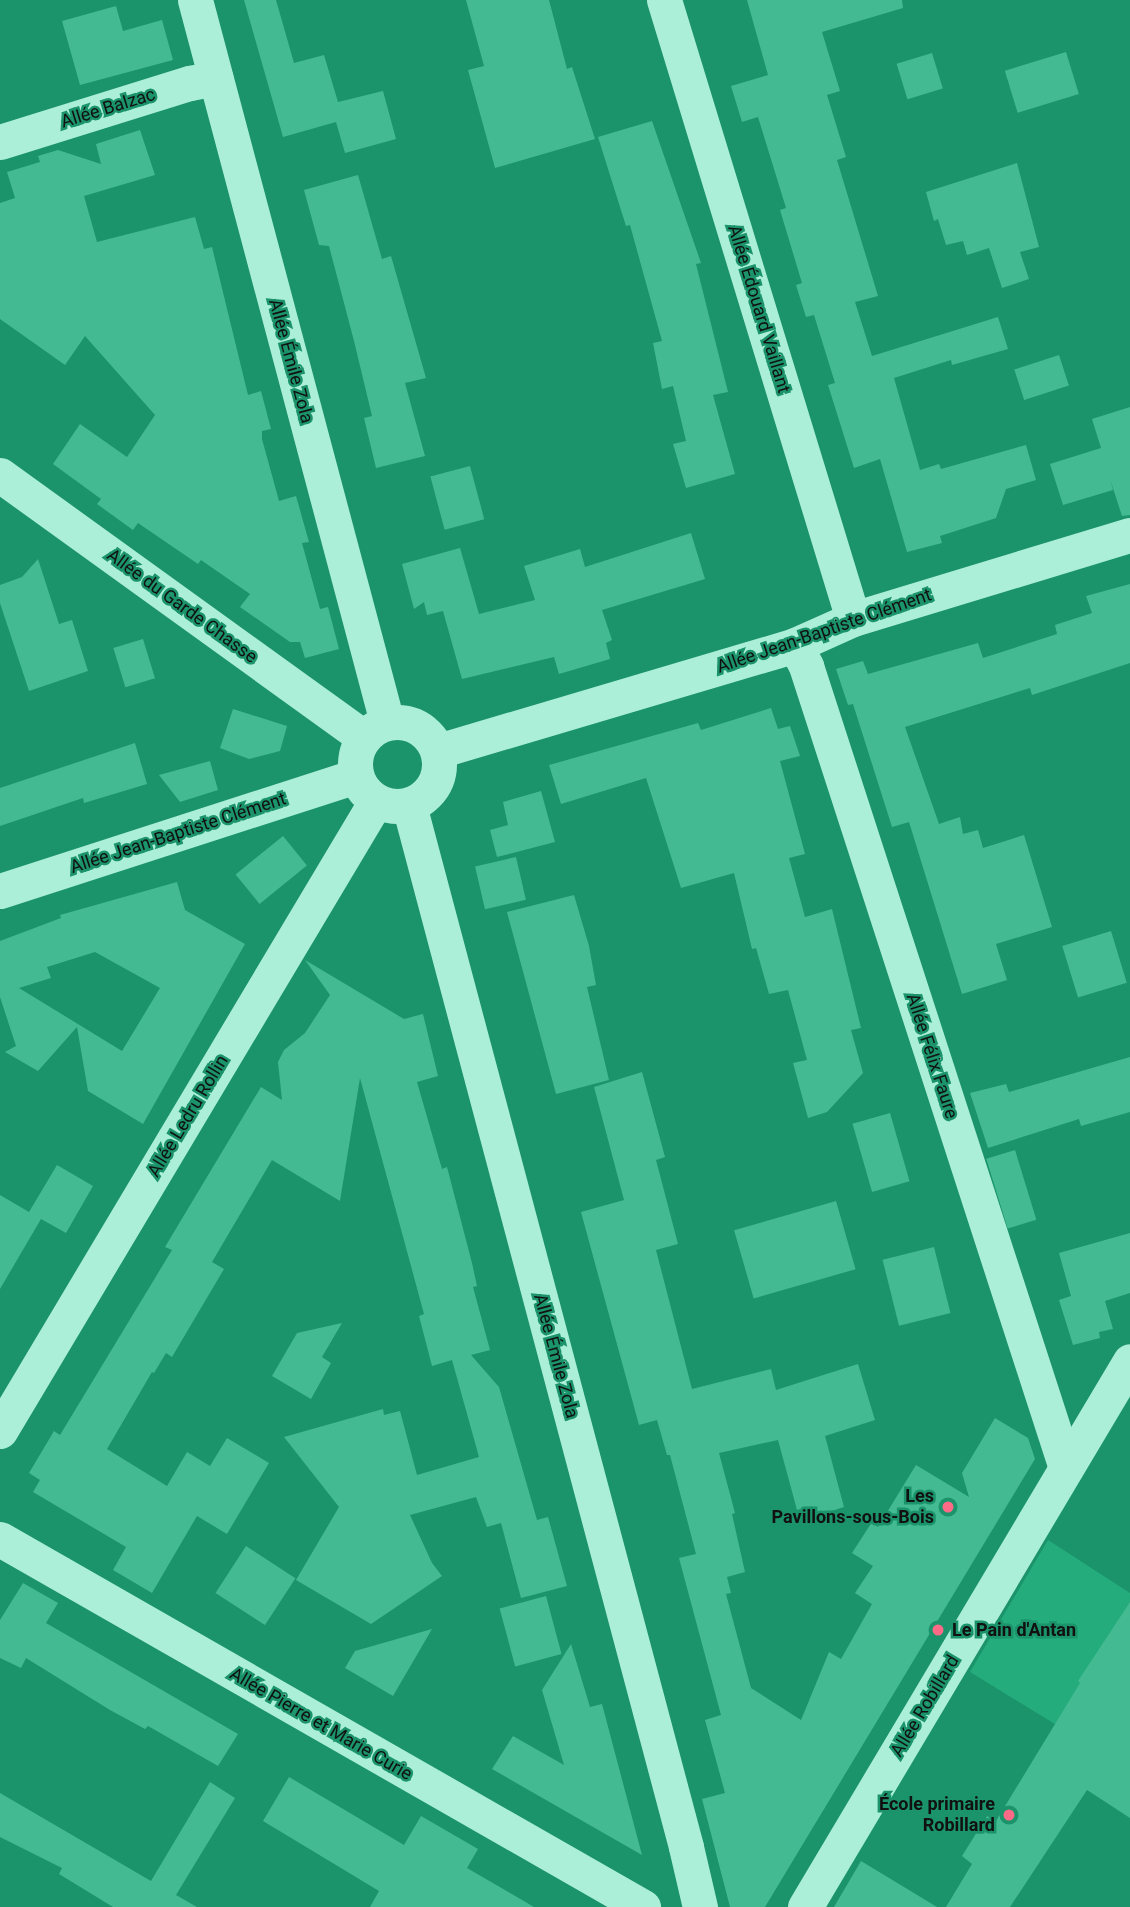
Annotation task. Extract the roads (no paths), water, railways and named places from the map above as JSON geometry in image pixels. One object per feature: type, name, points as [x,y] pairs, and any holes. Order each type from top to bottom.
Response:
[{"type":"street","name":"Allée Émile Zola","points":[[195,0],[375,730]]},
{"type":"street","name":"Allée Édouard Vaillant","points":[[664,0],[853,619]]},
{"type":"street","name":"Allée Balzac","points":[[0,142],[190,83],[216,78]]},
{"type":"street","name":"Allée du Garde Chasse","points":[[0,475],[375,730]]},
{"type":"street","name":"Allée Jean-Baptiste Clément","points":[[438,751],[795,645],[853,619],[1130,535]]},
{"type":"street","name":"Allée Félix Faure","points":[[795,645],[806,666],[1066,1468]]},
{"type":"street","points":[[412,724],[424,730],[438,751],[440,765],[431,789],[380,794],[355,756],[375,730],[412,724]]},
{"type":"street","name":"Allée Émile Zola","points":[[380,794],[683,1833],[699,1907]]},
{"type":"street","name":"Allée Jean-Baptiste Clément","points":[[0,891],[380,794]]},
{"type":"street","name":"Allée Ledru Rollin","points":[[0,1431],[380,794]]},
{"type":"street","name":"Allée Robillard","points":[[805,1907],[1130,1361]]},
{"type":"street","name":"Allée Pierre et Marie Curie","points":[[0,1539],[643,1907]]},
{"type":"place","name":"Les Pavillons-sous-Bois","points":[[948,1507]]},
{"type":"place","name":"Le Pain d'Antan","points":[[938,1630]]},
{"type":"place","name":"École primaire Robillard","points":[[1009,1815]]}]
